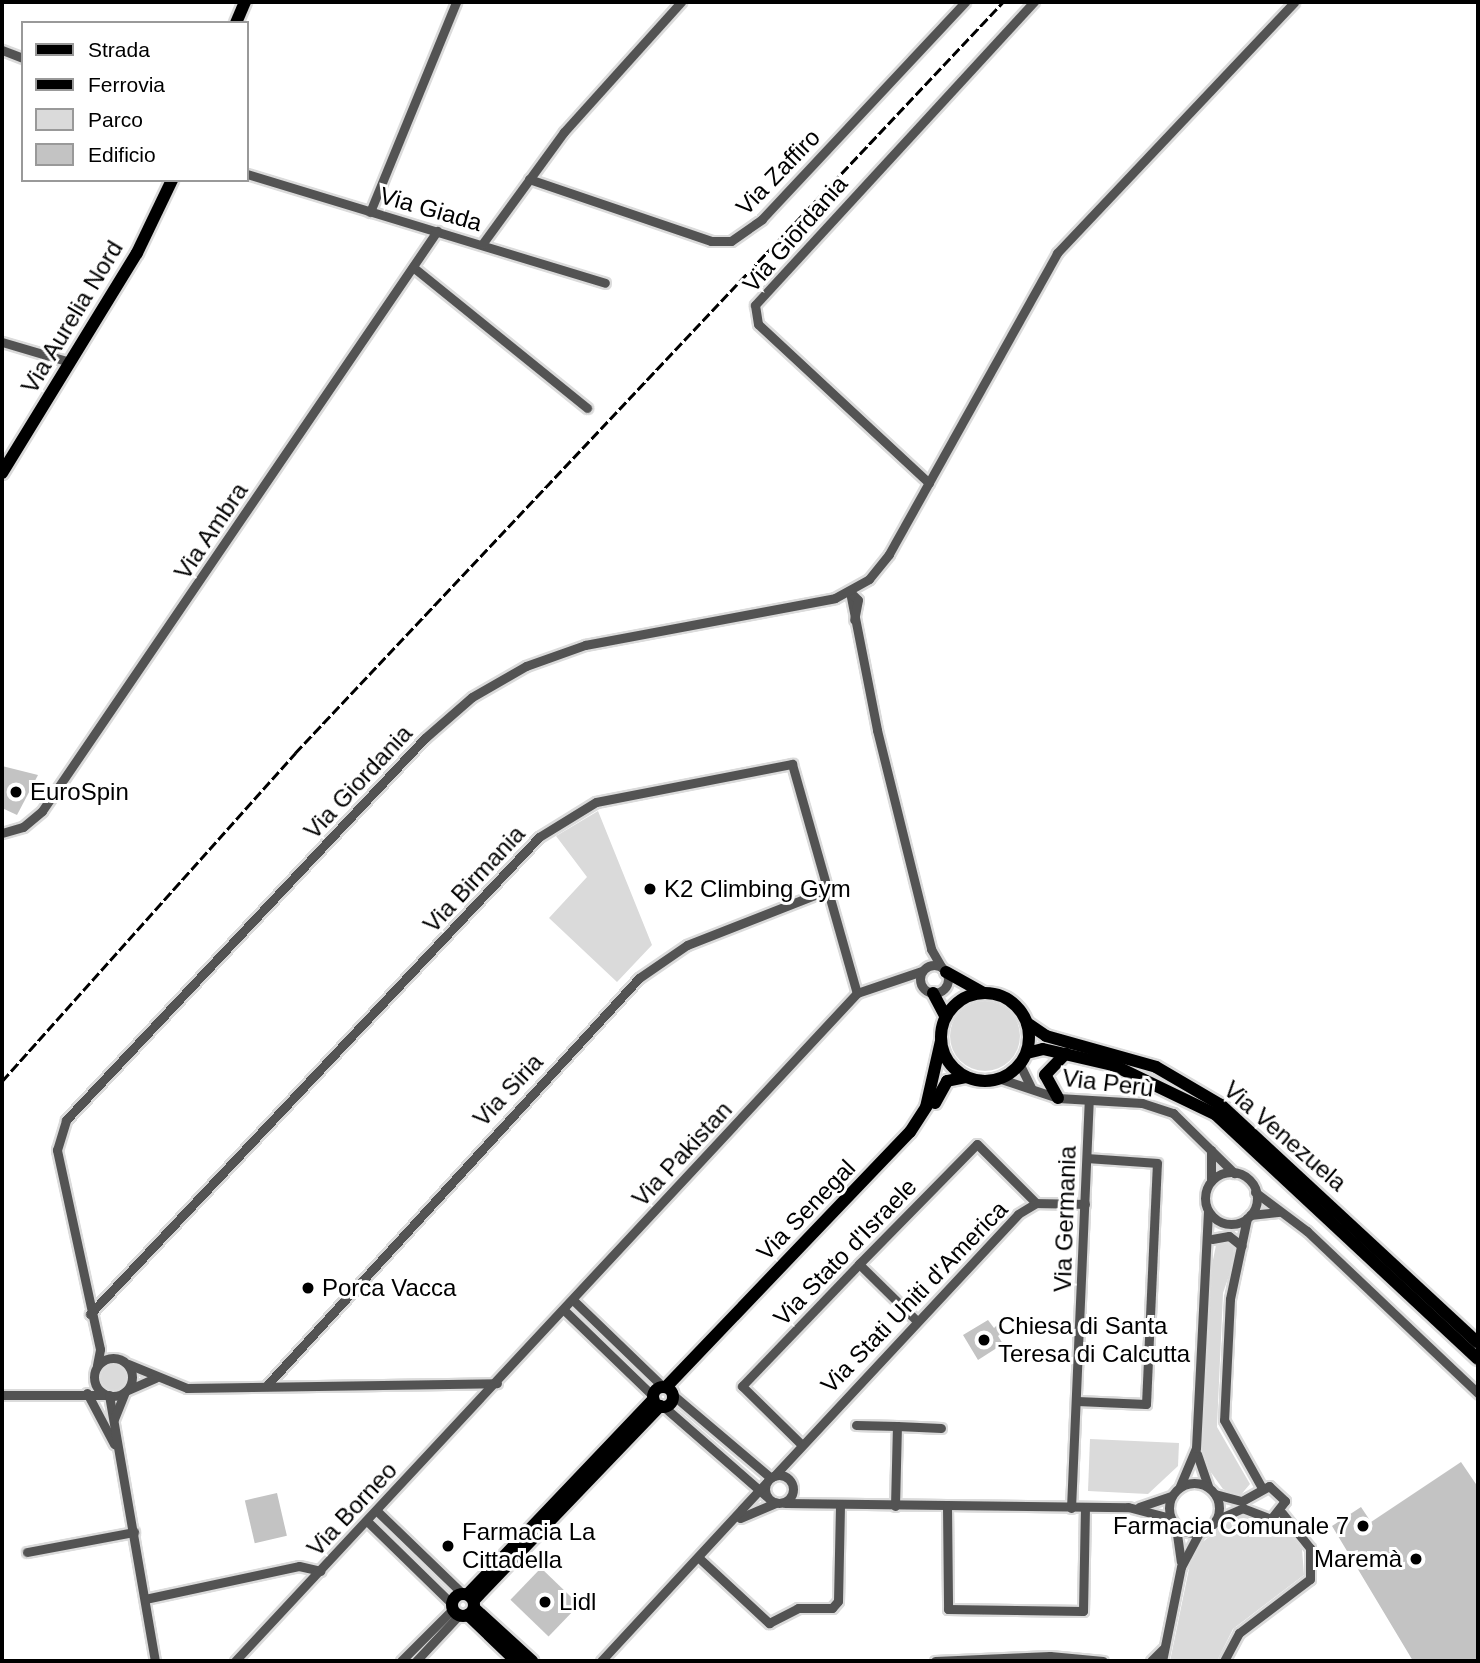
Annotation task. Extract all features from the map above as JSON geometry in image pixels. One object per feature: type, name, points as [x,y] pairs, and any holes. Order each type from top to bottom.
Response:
[{"type":"main road","points":[[237,21],[245,2]]},
{"type":"main road","name":"Via Aurelia Nord","points":[[2,473],[137,253],[171,182]]},
{"type":"main road","name":"Via Venezuela","points":[[944,970],[983,992],[1012,1002],[1027,1023],[1046,1036],[1156,1067],[1221,1105],[1478,1343]]},
{"type":"main road","points":[[933,992],[946,1017]]},
{"type":"main road","points":[[983,992],[964,998],[946,1017],[941,1041],[949,1062],[966,1077],[1001,1079],[1020,1065],[1027,1053],[1027,1023]]},
{"type":"main road","name":"Via Senegal","points":[[464,1605],[909,1132],[926,1107],[941,1041]]},
{"type":"main road","name":"Via Venezuela","points":[[1027,1053],[1066,1053],[1143,1076],[1215,1114],[1478,1359]]},
{"type":"main road","points":[[1058,1097],[1045,1074],[1066,1053]]},
{"type":"main road","name":"Via Senegal","points":[[663,1396],[915,1138],[945,1082],[966,1077]]},
{"type":"main road","points":[[464,1605],[516,1661]]},
{"type":"main road","points":[[464,1605],[532,1661]]},
{"type":"street","points":[[370,212],[456,2]]},
{"type":"street","points":[[484,243],[529,179],[681,2]]},
{"type":"street","name":"Via Zaffiro","points":[[529,179],[711,241],[731,241],[762,219],[965,2]]},
{"type":"street","name":"Via Giordania","points":[[929,483],[758,324],[755,305],[1034,2]]},
{"type":"street","name":"Via Giordania","points":[[97,1365],[98,1340],[90,1314],[57,1150],[62,1126],[425,737],[498,680],[585,645],[835,598],[864,583],[889,554],[1057,253],[1294,2]]},
{"type":"street","points":[[2,50],[21,57]]},
{"type":"street","name":"Via Giada","points":[[248,174],[484,243],[605,283]]},
{"type":"street","name":"Via Ambra","points":[[2,833],[23,827],[42,811],[437,231]]},
{"type":"street","points":[[413,267],[587,408]]},
{"type":"street","points":[[2,342],[70,362]]},
{"type":"street","points":[[854,622],[864,583]]},
{"type":"street","points":[[850,592],[858,600]]},
{"type":"street","points":[[850,592],[848,606],[932,949],[944,970],[946,984],[933,992],[916,979]]},
{"type":"street","points":[[835,598],[848,606]]},
{"type":"street","name":"Via Birmania","points":[[90,1314],[539,837],[564,820],[619,796],[792,764],[857,993]]},
{"type":"street","name":"Via Siria","points":[[268,1384],[639,978],[687,944],[827,890]]},
{"type":"street","points":[[857,993],[916,979],[924,970],[932,949]]},
{"type":"street","points":[[924,970],[944,970]]},
{"type":"street","name":"Via Pakistan","points":[[496,1383],[857,993]]},
{"type":"street","name":"Via Perù","points":[[1020,1065],[1032,1089]]},
{"type":"street","name":"Via Perù","points":[[1001,1079],[1058,1097],[1156,1106],[1187,1121],[1234,1173],[1282,1212],[1478,1393]]},
{"type":"street","name":"Via Germania","points":[[1071,1508],[1089,1100]]},
{"type":"street","name":"Via Stato d'Israele","points":[[802,1445],[742,1386],[859,1264],[977,1144],[1036,1203]]},
{"type":"street","points":[[564,1310],[780,1503],[1139,1507],[1171,1496],[1180,1486],[1196,1448],[1207,1249],[1208,1211],[1205,1196],[1211,1181],[1209,1146]]},
{"type":"street","points":[[1077,1401],[1146,1404],[1157,1163],[1087,1157]]},
{"type":"street","points":[[1211,1181],[1234,1173]]},
{"type":"street","points":[[1255,1192],[1230,1299],[1224,1420],[1262,1488]]},
{"type":"street","name":"Via Stati Uniti d'America","points":[[601,1661],[764,1486],[794,1460],[802,1445],[917,1321],[1036,1203],[1085,1204]]},
{"type":"street","points":[[1208,1211],[1229,1224],[1242,1246]]},
{"type":"street","points":[[1207,1249],[1212,1239],[1229,1224],[1249,1216],[1282,1212]]},
{"type":"street","points":[[1212,1239],[1229,1236],[1242,1246]]},
{"type":"street","points":[[859,1264],[917,1321]]},
{"type":"street","points":[[573,1300],[663,1396],[764,1486],[792,1485],[814,1502]]},
{"type":"street","name":"Via Giordania","points":[[98,1340],[117,1358]]},
{"type":"street","points":[[83,1393],[94,1378],[97,1365],[117,1358],[155,1378],[187,1388],[268,1384],[496,1383]]},
{"type":"street","points":[[113,1421],[126,1391],[128,1364]]},
{"type":"street","points":[[94,1378],[108,1395],[155,1661]]},
{"type":"street","points":[[2,1395],[108,1395],[126,1391],[155,1378]]},
{"type":"street","name":"Via Borneo","points":[[235,1661],[496,1383]]},
{"type":"street","points":[[83,1393],[118,1455]]},
{"type":"street","points":[[856,1425],[941,1427]]},
{"type":"street","points":[[895,1506],[897,1426]]},
{"type":"street","points":[[1196,1448],[1212,1490],[1216,1520]]},
{"type":"street","name":"Via Stati Uniti d'America","points":[[792,1485],[794,1460]]},
{"type":"street","points":[[780,1503],[792,1485]]},
{"type":"street","points":[[1180,1486],[1212,1490],[1242,1501],[1262,1488],[1280,1491],[1282,1513],[1310,1548],[1310,1579],[1239,1633],[1224,1661]]},
{"type":"street","points":[[1171,1496],[1170,1518],[1176,1527],[1181,1567]]},
{"type":"street","name":"Via Stati Uniti d'America","points":[[735,1520],[780,1503]]},
{"type":"street","points":[[699,1558],[769,1623],[798,1608],[832,1608],[838,1601],[840,1504]]},
{"type":"street","points":[[947,1506],[948,1609],[1083,1611],[1085,1508]]},
{"type":"street","points":[[1139,1507],[1170,1518]]},
{"type":"street","points":[[1162,1661],[1181,1567],[1199,1533],[1216,1520],[1243,1508],[1265,1519],[1282,1513]]},
{"type":"street","points":[[377,1511],[464,1605]]},
{"type":"street","points":[[367,1521],[464,1605]]},
{"type":"street","points":[[1176,1527],[1199,1533]]},
{"type":"street","points":[[27,1552],[134,1532]]},
{"type":"street","points":[[145,1599],[305,1564],[320,1571]]},
{"type":"street","name":"Via Senegal","points":[[401,1661],[464,1605]]},
{"type":"street","name":"Via Senegal","points":[[416,1661],[464,1605]]},
{"type":"street","points":[[1151,1661],[1164,1648]]},
{"type":"street","points":[[935,1661],[1050,1656],[1103,1661]]},
{"type":"green space","points":[[598,811],[652,945],[617,982],[549,918],[587,877],[556,836]]},
{"type":"green space","points":[[992,1001],[1005,1007],[1014,1016],[1018,1022],[1018,1050],[1010,1061],[999,1069],[978,1071],[960,1061],[952,1050],[950,1029],[960,1011],[971,1003]]},
{"type":"green space","points":[[1225,1241],[1234,1247],[1233,1264],[1223,1293],[1217,1427],[1250,1484],[1239,1497],[1223,1489],[1202,1460],[1211,1270],[1216,1245]]},
{"type":"green space","points":[[113,1363],[123,1367],[127,1377],[123,1387],[113,1391],[103,1387],[99,1377],[103,1367]]},
{"type":"green space","points":[[1090,1439],[1179,1443],[1178,1466],[1148,1494],[1088,1491]]},
{"type":"green space","points":[[1240,1514],[1286,1529],[1302,1549],[1304,1575],[1233,1629],[1217,1661],[1170,1661],[1193,1549]]},
{"type":"building","name":"EuroSpin","points":[[2,766],[38,775],[17,815],[2,808]]},
{"type":"building","name":"Chiesa di Santa Teresa di Calcutta","points":[[988,1320],[994,1328],[999,1323],[1005,1329],[998,1336],[1003,1344],[978,1360],[963,1335]]},
{"type":"building","name":"Maremà","points":[[1461,1462],[1478,1487],[1478,1661],[1413,1661],[1332,1526],[1361,1507],[1371,1522]]},
{"type":"building","points":[[277,1493],[287,1536],[255,1543],[245,1500]]},
{"type":"building","name":"Lidl","points":[[541,1568],[579,1605],[549,1636],[510,1600]]},
{"type":"railway","points":[[2,1081],[295,753],[1003,2]]},
{"type":"place","name":"EuroSpin","points":[[16,792]]},
{"type":"place","name":"K2 Climbing Gym","points":[[650,889]]},
{"type":"place","name":"Porca Vacca","points":[[308,1288]]},
{"type":"place","name":"Chiesa di Santa Teresa di Calcutta","points":[[984,1340]]},
{"type":"place","name":"Farmacia Comunale 7","points":[[1363,1526]]},
{"type":"place","name":"Farmacia La Cittadella","points":[[448,1546]]},
{"type":"place","name":"Maremà","points":[[1416,1559]]},
{"type":"place","name":"Lidl","points":[[545,1602]]}]
